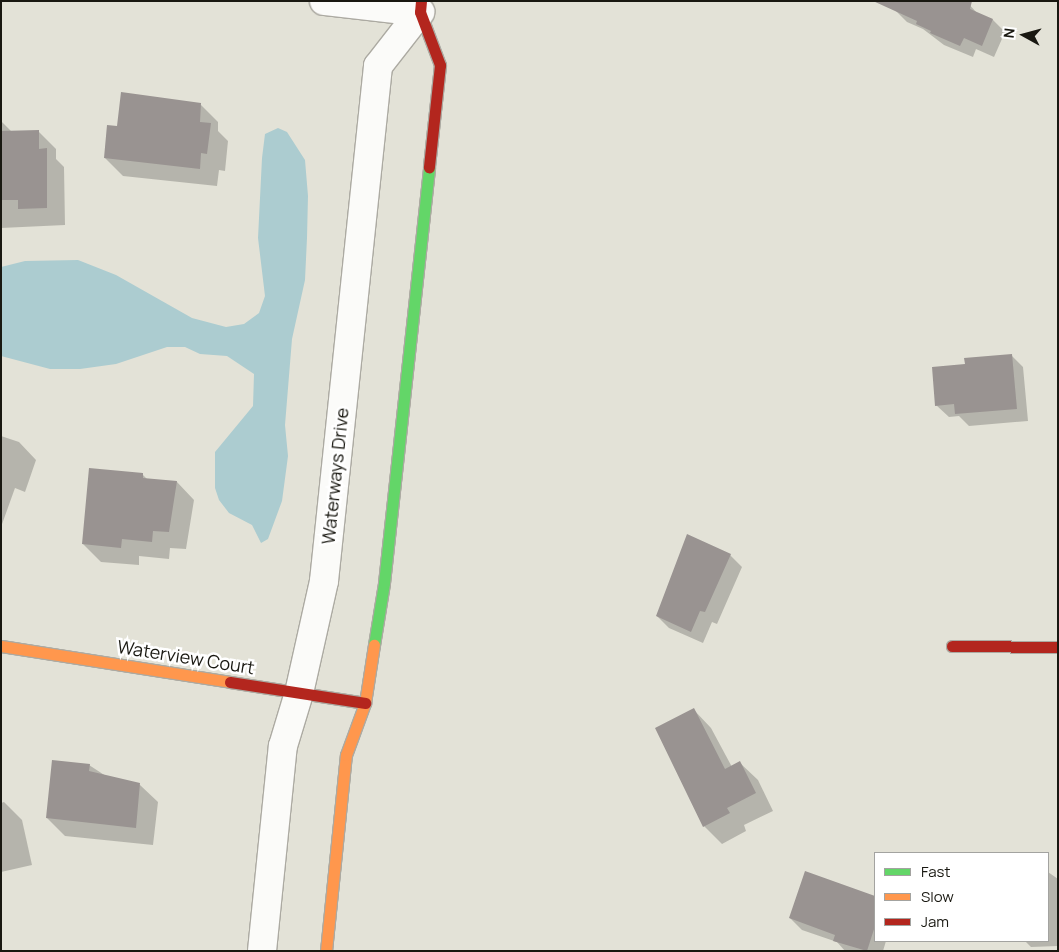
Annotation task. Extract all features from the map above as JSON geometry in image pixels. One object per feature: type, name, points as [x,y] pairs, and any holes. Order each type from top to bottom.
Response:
[{"type":"street","points":[[324,1],[420,6],[440,65],[384,582],[365,703],[346,755],[326,951]]},
{"type":"street","name":"Waterways Drive","points":[[262,951],[283,746],[299,693],[324,582],[378,66],[420,6]]},
{"type":"street","name":"Waterview Court","points":[[1,646],[365,703]]},
{"type":"street","points":[[952,646],[1058,647]]},
{"type":"water","points":[[278,128],[287,132],[305,160],[308,196],[307,238],[305,280],[292,339],[285,425],[288,456],[282,501],[268,539],[261,543],[252,525],[229,513],[219,500],[215,488],[215,452],[253,406],[254,374],[227,356],[200,354],[185,347],[167,347],[116,364],[80,369],[50,369],[1,356],[1,267],[25,261],[78,260],[116,275],[192,318],[226,327],[244,324],[259,313],[265,296],[258,238],[262,158],[265,134]]},
{"type":"building","points":[[873,1],[972,1],[970,9],[993,19],[982,46],[964,38],[960,46],[930,33],[931,31],[916,24],[917,21]]},
{"type":"building","points":[[121,92],[201,103],[200,122],[211,123],[207,154],[201,153],[200,169],[104,158],[107,125],[117,126]]},
{"type":"building","points":[[39,130],[39,149],[47,148],[47,208],[18,209],[18,200],[1,200],[1,131]]},
{"type":"building","points":[[1012,354],[1017,409],[955,414],[954,404],[935,406],[932,367],[965,364],[964,358]]},
{"type":"building","points":[[89,468],[143,473],[143,478],[177,481],[169,532],[153,531],[152,542],[122,539],[121,548],[82,544]]},
{"type":"building","points":[[687,534],[731,554],[705,612],[700,611],[691,632],[656,616]]},
{"type":"building","points":[[694,708],[725,769],[740,761],[756,793],[727,808],[730,813],[703,827],[655,728]]},
{"type":"building","points":[[52,760],[90,764],[89,771],[140,783],[136,828],[46,818]]},
{"type":"building","points":[[805,871],[874,896],[874,929],[867,951],[833,941],[835,935],[789,918]]},
{"type":"traffic: fast","points":[[374,645],[384,583],[429,167]]},
{"type":"traffic: slow","points":[[326,951],[346,755],[365,703],[374,645]]},
{"type":"traffic: slow","points":[[1,646],[230,682]]},
{"type":"traffic: jam","points":[[421,1],[420,12],[440,65],[429,167]]},
{"type":"traffic: jam","points":[[952,646],[1058,647]]},
{"type":"traffic: jam","points":[[230,682],[365,703]]}]
